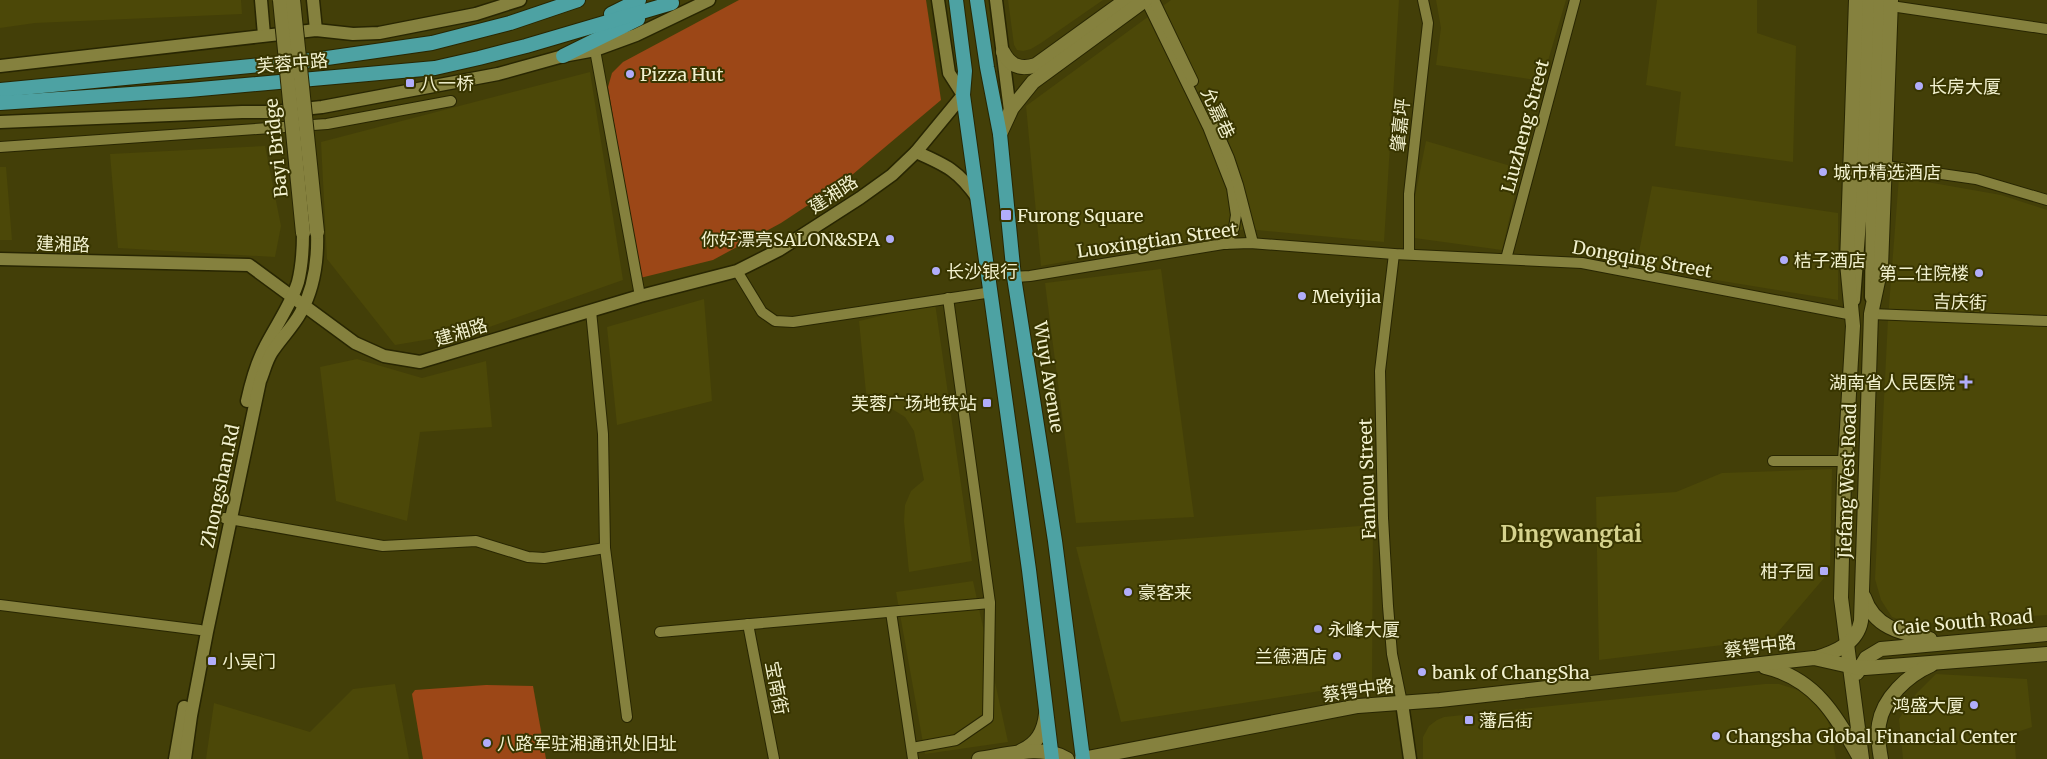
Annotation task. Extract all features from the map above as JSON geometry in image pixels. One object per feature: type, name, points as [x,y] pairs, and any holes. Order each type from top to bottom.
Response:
[{"type":"main road","name":"Bayi Bridge","points":[[280,0],[310,233]]},
{"type":"main road","name":"Bayi Bridge","points":[[293,0],[310,233]]},
{"type":"main road","points":[[581,29],[639,0]]},
{"type":"main road","points":[[956,0],[965,71],[963,95],[992,292],[1029,570],[1051,756]]},
{"type":"main road","name":"Wuyi Avenue","points":[[977,0],[984,55],[1000,134],[1014,277],[1055,541],[1080,723],[1083,759]]},
{"type":"main road","points":[[1003,52],[1006,59],[1017,67],[1024,68],[1036,65],[1126,0]]},
{"type":"main road","points":[[1000,134],[1017,99],[1043,74],[1145,0]]},
{"type":"main road","name":"Jiefang West Road","points":[[1854,667],[1846,644],[1842,598],[1853,315],[1847,263],[1856,0]]},
{"type":"main road","name":"芙蓉中路","points":[[0,90],[313,60],[432,43],[510,23],[572,1]]},
{"type":"main road","points":[[581,29],[674,1]]},
{"type":"main road","points":[[563,56],[674,1]]},
{"type":"main road","name":"Jiefang West Road","points":[[1814,658],[1831,653],[1846,644],[1860,629],[1871,314],[1881,267],[1886,166],[1887,2]]},
{"type":"main road","name":"芙蓉中路","points":[[0,103],[189,90],[435,68],[479,58],[581,29]]},
{"type":"main road","points":[[1862,594],[1869,611],[1884,624],[1911,635],[1943,643]]},
{"type":"main road","name":"Caie South Road","points":[[1861,759],[1852,688],[1854,667],[1866,658],[1881,649],[2047,634]]},
{"type":"main road","points":[[1854,667],[2047,654]]},
{"type":"main road","name":"蔡锷中路","points":[[1083,759],[1358,706],[1440,700],[1814,658],[1854,667]]},
{"type":"main road","points":[[1881,759],[1879,723],[1887,704],[1911,676],[1935,663]]},
{"type":"main road","points":[[1757,665],[1783,673],[1813,691],[1830,708],[1861,759]]},
{"type":"main road","points":[[1009,755],[1028,748],[1036,742],[1045,726],[1046,713]]},
{"type":"main road","points":[[979,759],[1042,751],[1051,756],[1067,759]]},
{"type":"main road","points":[[1110,759],[1126,752]]},
{"type":"street","points":[[261,0],[264,35]]},
{"type":"street","points":[[313,0],[316,30]]},
{"type":"street","points":[[0,66],[316,30],[353,34],[379,33],[476,14],[520,0]]},
{"type":"street","points":[[0,122],[232,112],[274,112],[322,107],[498,74],[563,56],[595,50],[644,31],[709,0]]},
{"type":"street","points":[[938,0],[949,73],[963,95]]},
{"type":"street","points":[[996,0],[1010,111]]},
{"type":"street","name":"允嘉巷","points":[[1145,0],[1208,127],[1232,188],[1236,216],[1234,228],[1226,244]]},
{"type":"street","name":"允嘉巷","points":[[1154,0],[1229,158],[1253,243]]},
{"type":"street","name":"肇嘉坪","points":[[1409,254],[1409,194],[1428,24],[1423,0]]},
{"type":"street","name":"Liuzheng Street","points":[[1506,259],[1576,0]]},
{"type":"street","name":"Jiefang West Road","points":[[1868,0],[1867,209],[1871,314]]},
{"type":"street","points":[[1887,2],[2047,29]]},
{"type":"street","name":"Jiefang West Road","points":[[1853,315],[1867,209],[1887,2]]},
{"type":"street","points":[[595,50],[640,296]]},
{"type":"street","name":"建湘路","points":[[0,259],[249,265],[355,343],[384,356],[420,362],[640,296],[737,271],[779,250],[892,175],[916,152],[963,95]]},
{"type":"street","points":[[0,147],[326,124],[451,101]]},
{"type":"street","points":[[916,152],[955,171],[979,201]]},
{"type":"street","points":[[1886,166],[1976,179],[2047,200]]},
{"type":"street","name":"Zhongshan.Rd","points":[[185,759],[191,716],[252,380],[264,349],[292,296],[310,233]]},
{"type":"street","name":"Zhongshan.Rd","points":[[174,759],[200,630],[260,381],[270,354],[292,327],[311,287],[317,250],[310,233]]},
{"type":"street","name":"Luoxingtian Street","points":[[1014,277],[1226,244],[1253,243],[1394,254]]},
{"type":"street","name":"Dongqing Street","points":[[1394,254],[1582,263],[1853,315]]},
{"type":"street","name":"Fanhou Street","points":[[1394,254],[1380,371],[1383,518],[1388,606],[1392,654],[1402,703]]},
{"type":"street","points":[[737,271],[762,312],[775,321],[793,322],[992,292]]},
{"type":"street","points":[[912,748],[956,740],[988,718],[990,603],[948,298]]},
{"type":"street","points":[[591,311],[603,434],[605,548],[627,717]]},
{"type":"street","name":"吉庆街","points":[[1871,314],[2047,321]]},
{"type":"street","points":[[1773,461],[1846,461]]},
{"type":"street","points":[[228,518],[384,546],[476,541],[528,557],[544,558],[605,548]]},
{"type":"street","points":[[660,632],[990,603]]},
{"type":"street","points":[[0,605],[200,630]]},
{"type":"street","points":[[891,612],[913,759]]},
{"type":"street","name":"宝南街","points":[[748,624],[774,759]]},
{"type":"street","points":[[1402,703],[1410,759]]},
{"type":"shaded area","points":[[0,0],[241,0],[242,14],[35,23],[0,28]]},
{"type":"shaded area","points":[[739,0],[926,0],[941,100],[846,180],[781,223],[713,260],[640,278],[608,87],[612,73],[623,62]]},
{"type":"shaded area","points":[[1008,0],[1103,0],[1041,43],[1023,51],[1017,50],[1014,45]]},
{"type":"shaded area","points":[[1171,0],[1399,0],[1384,242],[1246,229],[1041,266],[1026,106]]},
{"type":"shaded area","points":[[1436,0],[1566,0],[1542,81],[1436,65],[1441,28]]},
{"type":"shaded area","points":[[1657,0],[1757,0],[1757,33],[1796,46],[1793,162],[1675,146],[1681,92],[1646,85]]},
{"type":"shaded area","points":[[590,72],[623,280],[478,331],[395,345],[327,259],[321,142]]},
{"type":"shaded area","points":[[1426,141],[1521,169],[1502,250],[1407,237]]},
{"type":"shaded area","points":[[265,146],[281,226],[275,257],[118,248],[110,154]]},
{"type":"shaded area","points":[[0,167],[6,167],[12,240],[0,240]]},
{"type":"shaded area","name":"湖南省人民医院","points":[[1899,177],[2001,195],[2047,210],[2047,615],[1913,624],[1892,617],[1881,600],[1875,579],[1888,319]]},
{"type":"shaded area","points":[[1652,186],[1838,213],[1838,300],[1636,267]]},
{"type":"shaded area","points":[[1161,269],[1194,517],[1076,523],[1045,283]]},
{"type":"shaded area","points":[[704,299],[712,401],[617,425],[607,327]]},
{"type":"shaded area","points":[[935,303],[972,561],[909,572],[904,521],[905,505],[911,491],[924,480],[914,431],[905,417],[866,393],[859,321]]},
{"type":"shaded area","points":[[357,359],[422,378],[486,361],[492,427],[420,432],[407,521],[336,501],[320,367]]},
{"type":"shaded area","points":[[1832,469],[1830,571],[1772,639],[1599,660],[1596,497],[1676,492],[1722,473]]},
{"type":"shaded area","points":[[1373,525],[1372,683],[1121,722],[1076,547]]},
{"type":"shaded area","points":[[973,581],[1008,742],[925,754],[896,592]]},
{"type":"shaded area","name":"鸿盛大厦","points":[[1936,674],[2027,679],[2032,727],[2014,733],[2016,759],[1903,759],[1899,719],[1916,694]]},
{"type":"shaded area","points":[[395,684],[409,759],[206,759],[214,703],[310,732],[353,689]]},
{"type":"shaded area","points":[[1779,684],[1795,689],[1807,695],[1816,704],[1825,715],[1830,727],[1836,759],[1423,759],[1423,737],[1429,726],[1444,717]]},
{"type":"shaded area","points":[[486,685],[533,686],[546,759],[423,759],[412,694],[415,690]]},
{"type":"place","name":"Pizza Hut","points":[[630,74]]},
{"type":"place","name":"八一桥","points":[[410,83]]},
{"type":"place","name":"长房大厦","points":[[1919,86]]},
{"type":"place","name":"城市精选酒店","points":[[1823,172]]},
{"type":"place","name":"Furong Square","points":[[1006,215]]},
{"type":"place","name":"你好漂亮SALON&SPA","points":[[890,239]]},
{"type":"place","name":"桔子酒店","points":[[1784,260]]},
{"type":"place","name":"长沙银行","points":[[936,271]]},
{"type":"place","name":"第二住院楼","points":[[1979,273]]},
{"type":"place","name":"Meiyijia","points":[[1302,296]]},
{"type":"place","name":"湖南省人民医院","points":[[1966,382]]},
{"type":"place","name":"芙蓉广场地铁站","points":[[987,403]]},
{"type":"place","name":"柑子园","points":[[1824,571]]},
{"type":"place","name":"豪客来","points":[[1128,592]]},
{"type":"place","name":"永峰大厦","points":[[1318,629]]},
{"type":"place","name":"兰德酒店","points":[[1337,656]]},
{"type":"place","name":"小吴门","points":[[212,661]]},
{"type":"place","name":"bank of ChangSha","points":[[1422,672]]},
{"type":"place","name":"鸿盛大厦","points":[[1974,705]]},
{"type":"place","name":"藩后街","points":[[1469,720]]},
{"type":"place","name":"Changsha Global Financial Center","points":[[1716,736]]},
{"type":"place","name":"八路军驻湘通讯处旧址","points":[[487,743]]},
{"type":"district","name":"Dingwangtai","points":[[1571,534]]}]
